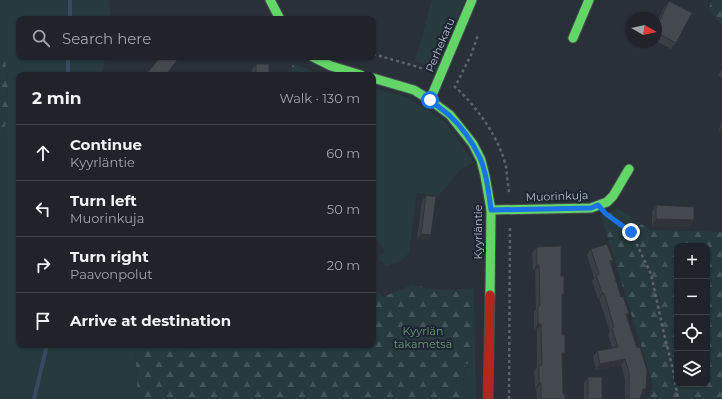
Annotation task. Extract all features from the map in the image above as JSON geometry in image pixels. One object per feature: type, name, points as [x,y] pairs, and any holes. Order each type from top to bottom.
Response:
[{"type":"street","points":[[270,0],[278,16]]},
{"type":"street","name":"Perhekatu","points":[[430,100],[472,0]]},
{"type":"street","points":[[573,38],[589,0]]},
{"type":"street","points":[[319,60],[331,66],[351,72]]},
{"type":"street","name":"Kyyrläntie","points":[[376,79],[414,90],[430,100],[450,116],[464,132],[481,160],[486,176],[491,210],[488,399]]},
{"type":"street","name":"Muorinkuja","points":[[491,210],[591,208],[607,202],[613,196],[629,170]]},
{"type":"path","points":[[401,69],[403,62]]},
{"type":"path","points":[[612,219],[631,232],[651,274],[673,368],[678,399]]},
{"type":"green space","points":[[0,0],[109,0],[111,16],[16,16],[16,60],[105,60],[102,72],[16,72],[16,348],[135,348],[138,399],[0,399],[0,158],[8,107],[7,71],[0,39]]},
{"type":"green space","points":[[432,0],[465,0],[435,67],[415,61]]},
{"type":"green space","points":[[712,0],[722,0],[722,25],[708,10]]},
{"type":"green space","points":[[0,39],[7,71],[8,107],[0,158]]},
{"type":"green space","points":[[293,64],[315,72],[290,72]]},
{"type":"green space","points":[[376,89],[407,97],[447,123],[473,162],[461,169],[438,196],[417,193],[409,253],[401,261],[386,266],[378,258],[385,251],[376,239]]},
{"type":"green space","points":[[617,208],[650,230],[722,232],[722,399],[648,399],[653,385],[601,215],[612,212]]},
{"type":"green space","name":"Kyyrlän takametsä","points":[[412,285],[440,290],[474,288],[475,363],[465,364],[462,399],[138,399],[135,348],[376,348],[376,290],[383,297]]},
{"type":"green space","points":[[465,363],[475,363],[476,399],[462,399]]},
{"type":"building","points":[[669,1],[692,13],[676,43],[662,35],[662,16]]},
{"type":"building","points":[[158,60],[177,60],[168,72],[148,72]]},
{"type":"building","points":[[256,64],[269,64],[269,72],[256,72]]},
{"type":"building","points":[[426,195],[436,197],[431,235],[421,234]]},
{"type":"building","points":[[656,205],[694,207],[694,220],[656,219]]},
{"type":"building","points":[[607,244],[613,260],[610,261],[621,297],[623,296],[629,313],[626,314],[637,348],[640,347],[647,370],[646,389],[643,389],[640,399],[629,399],[629,373],[625,359],[600,364],[597,351],[618,347],[604,293],[602,293],[596,275],[599,274],[591,249]]},
{"type":"building","points":[[561,246],[561,276],[564,276],[564,294],[562,294],[562,335],[565,335],[565,353],[562,353],[563,394],[565,394],[565,399],[541,399],[539,365],[542,365],[541,324],[538,324],[538,306],[540,306],[537,247]]},
{"type":"building","points":[[588,377],[602,377],[602,399],[588,399]]},
{"type":"waterway","points":[[70,0],[70,16]]},
{"type":"waterway","points":[[68,60],[68,72]]},
{"type":"waterway","points":[[34,399],[46,348]]},
{"type":"traffic: fast","points":[[270,0],[278,16]]},
{"type":"traffic: fast","points":[[430,100],[472,0]]},
{"type":"traffic: fast","points":[[573,38],[589,0]]},
{"type":"traffic: fast","points":[[319,60],[331,66],[351,72]]},
{"type":"traffic: fast","points":[[376,79],[414,90],[430,100],[450,115],[473,144],[481,160],[491,210],[490,295]]},
{"type":"traffic: fast","points":[[491,210],[591,208],[607,202],[613,196],[629,169]]},
{"type":"traffic: jam","points":[[488,399],[490,295]]},
{"type":"route","points":[[430,100],[450,116],[464,132],[481,160],[486,176],[491,210],[591,208],[598,205],[606,214],[631,232]]}]
